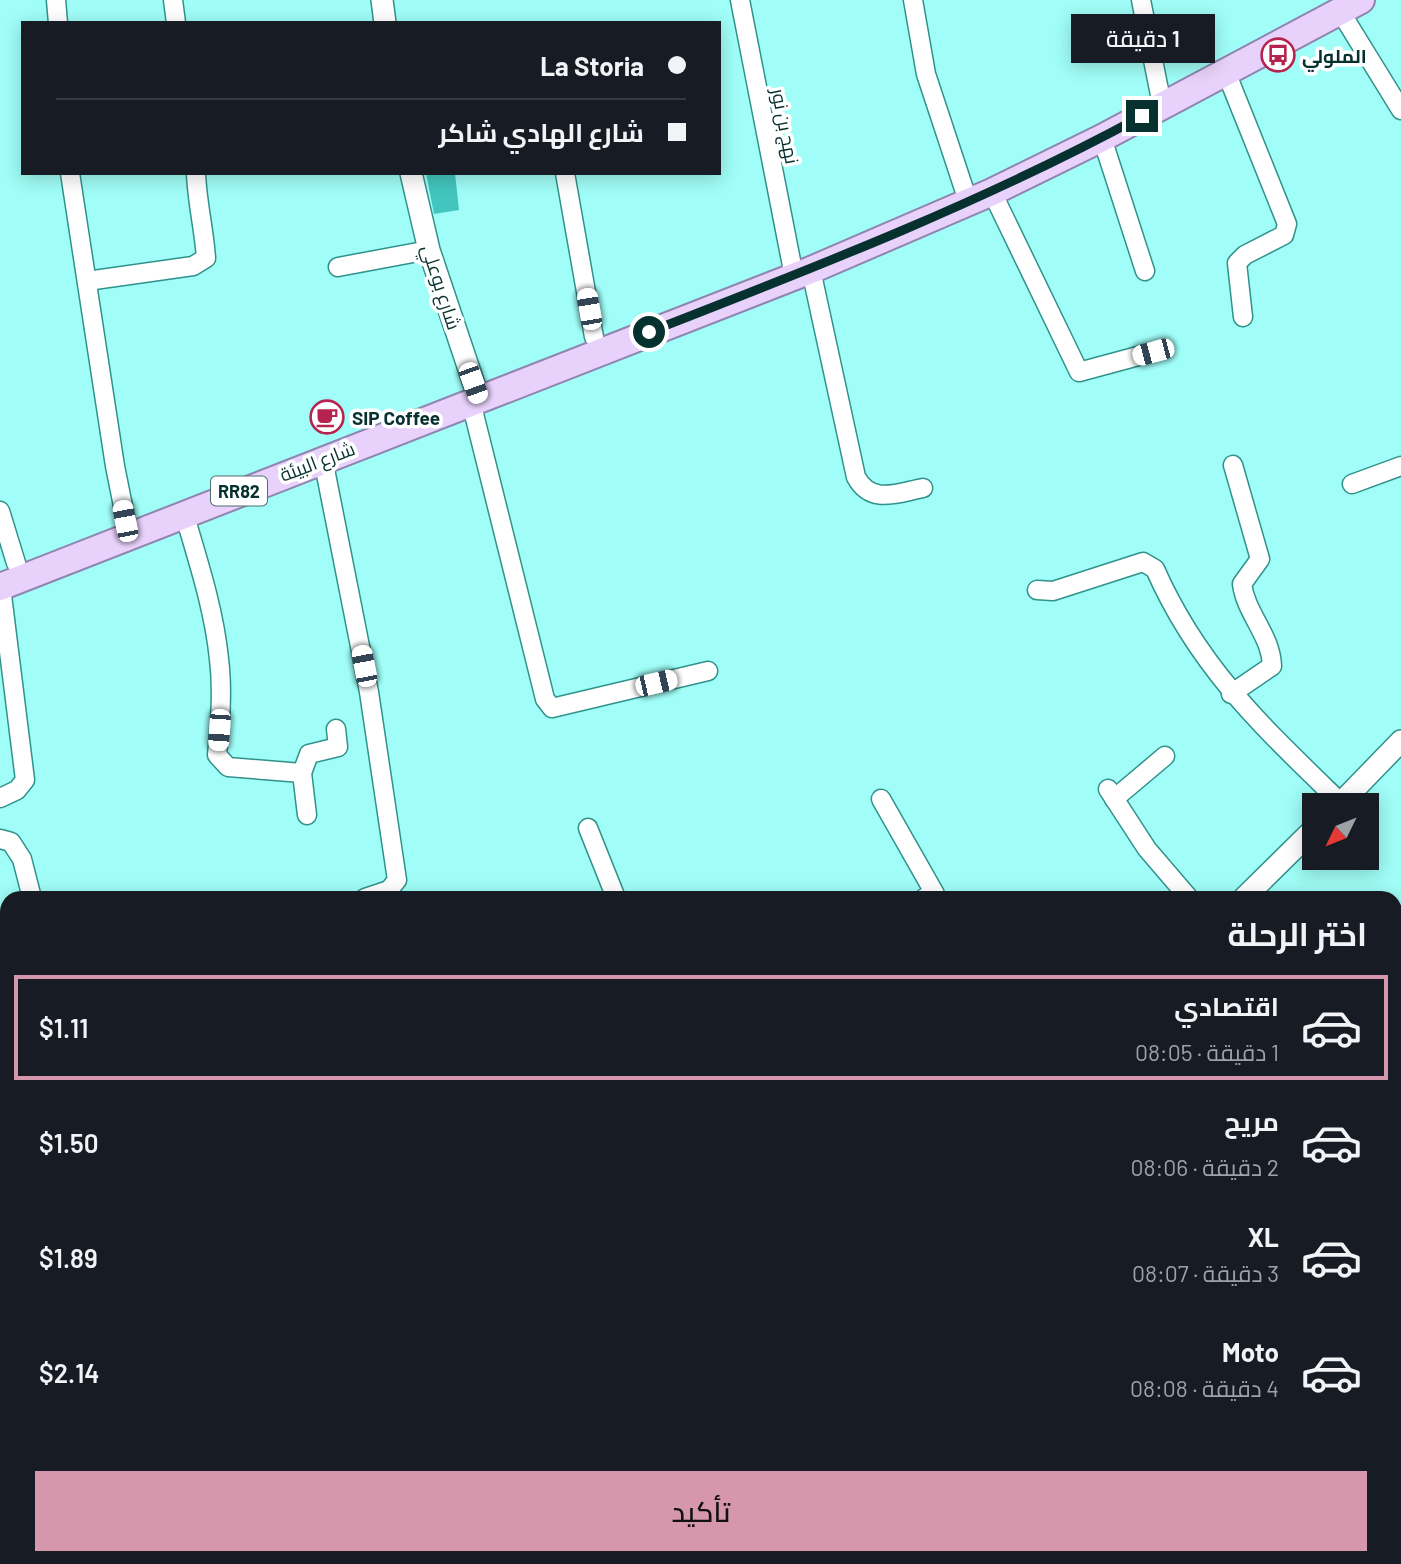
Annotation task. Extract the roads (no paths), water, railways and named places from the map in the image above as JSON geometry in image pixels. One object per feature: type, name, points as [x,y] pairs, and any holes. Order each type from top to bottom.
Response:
[{"type":"main road","name":"RR82","points":[[474,394],[799,269],[1102,138],[1160,99],[1226,72],[1345,4]]},
{"type":"main road","name":"RR82","points":[[474,394],[594,337],[799,269],[964,189],[990,185],[1345,4]]},
{"type":"main road","name":"شارع البيئة","points":[[127,528],[184,513],[247,481],[323,459],[474,394]]},
{"type":"main road","name":"شارع البيئة","points":[[4,577],[474,394]]},
{"type":"street","points":[[56,0],[58,21]]},
{"type":"street","points":[[173,0],[176,21]]},
{"type":"street","points":[[382,0],[385,21]]},
{"type":"street","name":"نهج بن نور","points":[[740,0],[799,269],[856,477],[864,490],[881,496],[923,488]]},
{"type":"street","points":[[913,0],[926,74],[964,189]]},
{"type":"street","points":[[1141,0],[1160,99]]},
{"type":"street","points":[[1345,4],[1401,110]]},
{"type":"street","points":[[1226,72],[1287,224],[1284,235],[1245,255],[1237,263],[1243,317]]},
{"type":"street","points":[[1102,138],[1145,271]]},
{"type":"street","points":[[70,175],[127,528]]},
{"type":"street","points":[[87,281],[193,266],[206,258],[202,223],[198,217],[195,175]]},
{"type":"street","name":"شارع بوعلي","points":[[411,175],[429,250],[474,394]]},
{"type":"street","points":[[565,175],[594,337]]},
{"type":"street","points":[[990,185],[1079,372],[1153,352]]},
{"type":"street","points":[[338,267],[429,250]]},
{"type":"street","points":[[474,394],[520,607],[545,699],[552,708],[708,671]]},
{"type":"street","points":[[323,459],[369,692],[397,880],[386,891]]},
{"type":"street","points":[[1231,694],[1272,666],[1272,650],[1244,601],[1242,584],[1260,559],[1233,465]]},
{"type":"street","points":[[1352,484],[1401,466]]},
{"type":"street","points":[[0,510],[4,577],[25,780],[17,790],[0,798]]},
{"type":"street","points":[[184,513],[212,613],[220,659],[221,705],[217,755],[228,767],[302,773]]},
{"type":"street","points":[[1037,590],[1053,591],[1143,562],[1155,569],[1204,659],[1231,694],[1329,793]]},
{"type":"street","points":[[307,815],[302,773],[309,754],[338,747],[336,729]]},
{"type":"street","points":[[1351,793],[1401,741]]},
{"type":"street","points":[[1165,756],[1111,794],[1147,849],[1183,891]]},
{"type":"street","points":[[881,799],[929,891]]},
{"type":"street","points":[[588,828],[613,891]]},
{"type":"street","points":[[0,839],[11,842],[22,859],[30,891]]},
{"type":"street","points":[[1251,891],[1302,841]]},
{"type":"place","name":"الملولي","points":[[1278,55]]},
{"type":"place","name":"SIP Coffee","points":[[327,417]]}]
